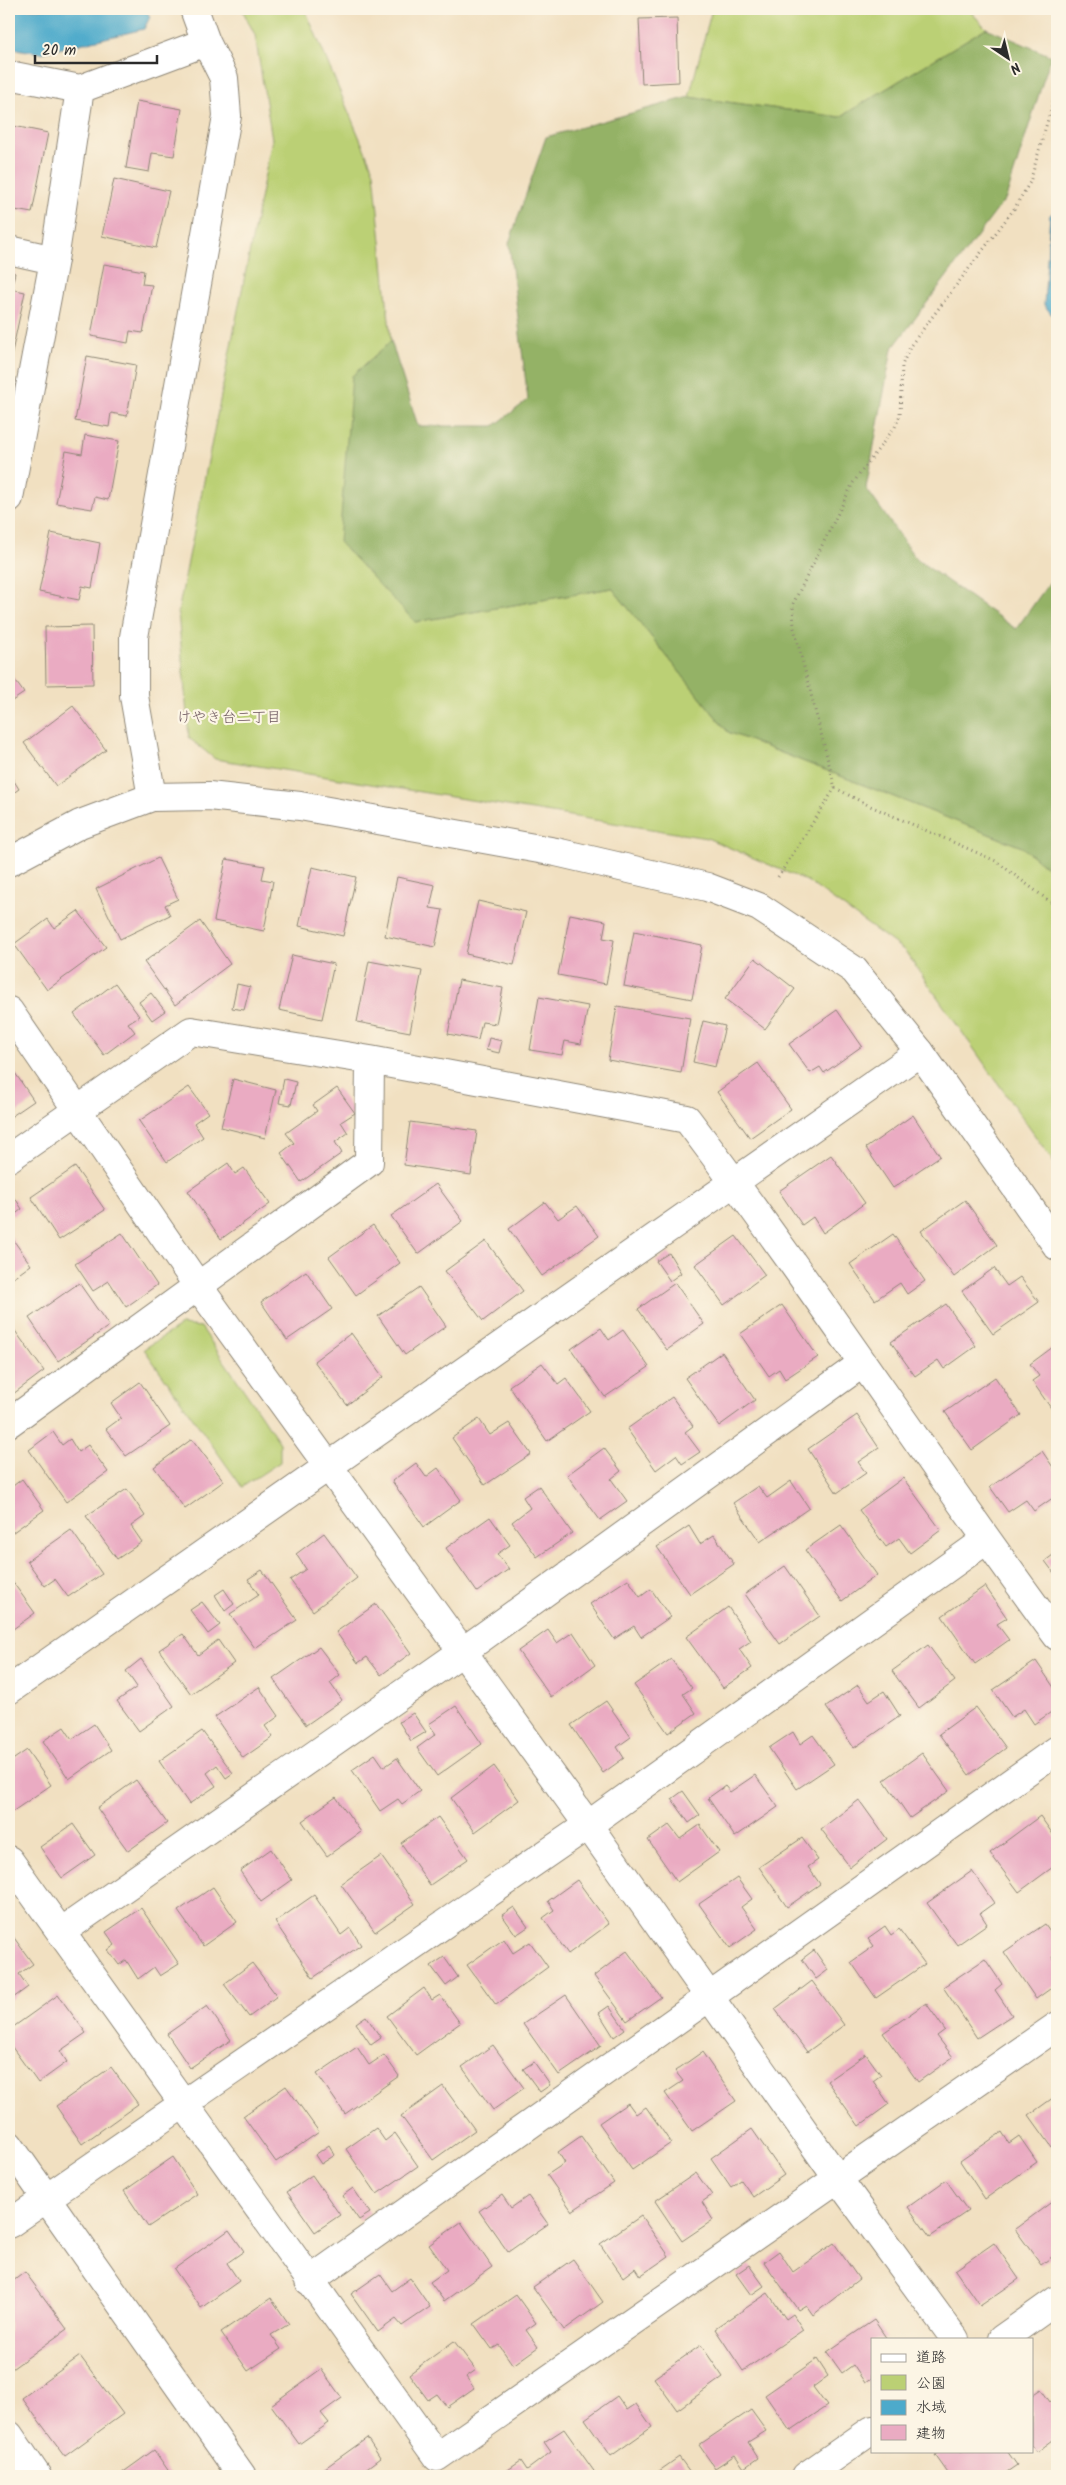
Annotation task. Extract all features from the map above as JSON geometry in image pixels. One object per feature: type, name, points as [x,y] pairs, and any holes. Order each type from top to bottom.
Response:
[{"type":"street","points":[[152,797],[134,696],[134,637],[227,116],[224,78],[206,42],[194,9]]},
{"type":"street","points":[[9,75],[80,89],[206,42]]},
{"type":"street","points":[[9,498],[54,260],[80,89]]},
{"type":"street","points":[[9,250],[54,260]]},
{"type":"street","points":[[9,862],[80,824],[152,797],[208,796],[300,806],[547,850],[707,887],[759,907],[854,970],[920,1052],[1057,1246]]},
{"type":"street","points":[[9,1011],[198,1286],[588,1825],[708,1997],[954,2338]]},
{"type":"street","points":[[9,1158],[191,1031],[370,1060],[687,1119],[736,1183],[986,1540],[1057,1636]]},
{"type":"street","points":[[9,1690],[736,1183],[920,1052]]},
{"type":"street","points":[[9,1423],[369,1162],[370,1060]]},
{"type":"street","points":[[61,1932],[462,1652],[863,1363]]},
{"type":"street","points":[[9,2224],[588,1825],[986,1540]]},
{"type":"street","points":[[309,2281],[1057,1750]]},
{"type":"street","points":[[9,1860],[437,2457],[1057,2026]]},
{"type":"street","points":[[9,2145],[242,2476]]},
{"type":"street","points":[[1003,2338],[1057,2300]]},
{"type":"street","points":[[806,2476],[871,2431]]},
{"type":"street","points":[[9,2435],[34,2475]]},
{"type":"path","points":[[759,907],[835,788],[794,628],[793,604],[853,484],[895,427],[900,415],[902,366],[911,345],[1014,209],[1030,182],[1057,88]]},
{"type":"path","points":[[835,788],[868,806],[996,861],[1057,907]]},
{"type":"green space","points":[[242,9],[305,9],[374,172],[391,341],[352,376],[415,622],[612,588],[728,732],[1022,847],[1057,876],[1057,1167],[905,951],[807,881],[707,838],[215,759],[189,738],[178,612],[272,139],[255,35]]},
{"type":"green space","points":[[712,9],[968,9],[986,28],[840,117],[689,97]]},
{"type":"green space","points":[[986,28],[1051,56],[1006,198],[892,349],[866,488],[916,559],[1016,629],[1057,572],[1057,876],[1022,847],[728,732],[612,588],[415,622],[339,542],[352,376],[391,341],[418,426],[494,426],[528,400],[509,243],[546,137],[689,97],[840,117]]},
{"type":"green space","points":[[181,1325],[201,1327],[280,1443],[280,1462],[242,1487],[144,1349]]},
{"type":"water","points":[[9,9],[146,9],[150,17],[144,29],[41,53],[9,48]]},
{"type":"water","points":[[1057,209],[1057,321],[1044,305],[1050,215]]},
{"type":"building","points":[[677,18],[679,82],[642,84],[639,19]]},
{"type":"building","points":[[137,101],[182,109],[174,156],[152,153],[149,172],[126,168]]},
{"type":"building","points":[[9,125],[48,133],[32,213],[9,209]]},
{"type":"building","points":[[114,179],[169,191],[156,248],[102,236]]},
{"type":"building","points":[[104,264],[144,271],[142,284],[152,285],[143,333],[130,331],[128,343],[91,336]]},
{"type":"building","points":[[9,271],[15,273],[11,289],[25,292],[11,357],[9,357]]},
{"type":"building","points":[[87,356],[136,365],[127,416],[111,413],[109,427],[75,421]]},
{"type":"building","points":[[85,435],[119,441],[108,500],[95,497],[92,509],[56,503],[66,451],[82,454]]},
{"type":"building","points":[[51,533],[100,543],[92,588],[82,586],[79,600],[39,592]]},
{"type":"building","points":[[92,626],[93,684],[46,685],[45,627]]},
{"type":"building","points":[[9,672],[24,693],[9,703]]},
{"type":"building","points":[[73,706],[106,750],[56,786],[24,743]]},
{"type":"building","points":[[9,773],[19,789],[9,796]]},
{"type":"building","points":[[158,858],[178,899],[165,905],[170,915],[120,939],[96,889]]},
{"type":"building","points":[[226,859],[265,866],[262,879],[273,881],[264,931],[214,921]]},
{"type":"building","points":[[312,867],[356,877],[343,936],[299,926]]},
{"type":"building","points":[[397,877],[435,885],[430,908],[443,910],[435,947],[385,936]]},
{"type":"building","points":[[478,901],[526,912],[514,965],[466,954]]},
{"type":"building","points":[[78,911],[106,947],[47,990],[14,944],[48,919],[54,928]]},
{"type":"building","points":[[570,914],[606,921],[603,938],[614,940],[606,984],[558,975]]},
{"type":"building","points":[[200,921],[230,964],[175,1005],[144,962]]},
{"type":"building","points":[[634,931],[702,945],[692,999],[624,986]]},
{"type":"building","points":[[292,955],[334,964],[322,1019],[279,1010]]},
{"type":"building","points":[[755,958],[795,989],[765,1029],[725,999]]},
{"type":"building","points":[[369,961],[422,971],[410,1032],[357,1022]]},
{"type":"building","points":[[459,980],[503,988],[496,1024],[482,1022],[478,1040],[448,1034]]},
{"type":"building","points":[[115,983],[139,1016],[128,1023],[135,1032],[104,1055],[74,1014]]},
{"type":"building","points":[[237,984],[250,987],[244,1010],[232,1008]]},
{"type":"building","points":[[151,993],[165,1011],[152,1020],[139,1002]]},
{"type":"building","points":[[539,997],[588,1006],[581,1044],[565,1041],[562,1055],[530,1050]]},
{"type":"building","points":[[617,1006],[690,1018],[681,1073],[608,1060]]},
{"type":"building","points":[[837,1010],[862,1046],[824,1073],[820,1067],[810,1073],[789,1044]]},
{"type":"building","points":[[703,1021],[725,1026],[715,1067],[693,1062]]},
{"type":"building","points":[[489,1038],[502,1041],[499,1053],[486,1050]]},
{"type":"building","points":[[758,1063],[791,1109],[750,1138],[717,1092]]},
{"type":"building","points":[[9,1064],[34,1101],[9,1118]]},
{"type":"building","points":[[233,1079],[276,1090],[265,1138],[221,1127]]},
{"type":"building","points":[[284,1079],[296,1082],[291,1105],[279,1103]]},
{"type":"building","points":[[189,1087],[208,1113],[194,1123],[203,1137],[167,1162],[139,1121]]},
{"type":"building","points":[[337,1088],[355,1113],[341,1122],[348,1133],[335,1142],[342,1153],[301,1182],[281,1153],[294,1143],[286,1133],[317,1111],[313,1105]]},
{"type":"building","points":[[913,1115],[940,1156],[893,1188],[866,1148]]},
{"type":"building","points":[[410,1122],[477,1131],[471,1175],[404,1165]]},
{"type":"building","points":[[831,1155],[865,1203],[823,1233],[813,1217],[802,1225],[779,1191]]},
{"type":"building","points":[[228,1163],[235,1174],[244,1168],[270,1204],[221,1239],[188,1191]]},
{"type":"building","points":[[75,1167],[105,1210],[59,1240],[31,1197]]},
{"type":"building","points":[[436,1184],[463,1221],[418,1254],[391,1216]]},
{"type":"building","points":[[15,1198],[22,1209],[13,1216],[9,1211],[9,1202]]},
{"type":"building","points":[[965,1200],[997,1245],[954,1277],[921,1231]]},
{"type":"building","points":[[545,1202],[558,1219],[577,1206],[599,1236],[542,1276],[509,1229]]},
{"type":"building","points":[[373,1225],[400,1263],[356,1295],[329,1257]]},
{"type":"building","points":[[122,1233],[157,1285],[126,1307],[109,1281],[93,1291],[75,1264]]},
{"type":"building","points":[[9,1234],[31,1265],[9,1281]]},
{"type":"building","points":[[893,1234],[925,1281],[907,1294],[900,1283],[875,1300],[850,1264]]},
{"type":"building","points":[[736,1236],[765,1275],[724,1305],[695,1265]]},
{"type":"building","points":[[486,1241],[523,1291],[483,1321],[445,1271]]},
{"type":"building","points":[[669,1253],[681,1273],[670,1281],[656,1261]]},
{"type":"building","points":[[994,1268],[1007,1286],[1020,1277],[1039,1302],[993,1334],[962,1291]]},
{"type":"building","points":[[306,1271],[332,1309],[287,1340],[261,1302]]},
{"type":"building","points":[[79,1283],[109,1326],[58,1361],[29,1318]]},
{"type":"building","points":[[675,1283],[704,1324],[667,1350],[638,1309]]},
{"type":"building","points":[[419,1287],[446,1326],[405,1355],[378,1316]]},
{"type":"building","points":[[946,1304],[976,1346],[944,1369],[938,1360],[915,1376],[891,1342]]},
{"type":"building","points":[[782,1305],[818,1357],[785,1379],[779,1369],[769,1376],[740,1334]]},
{"type":"building","points":[[13,1328],[44,1371],[9,1397],[9,1330]]},
{"type":"building","points":[[601,1328],[609,1340],[623,1330],[649,1367],[605,1397],[571,1349]]},
{"type":"building","points":[[351,1333],[383,1377],[347,1405],[314,1361]]},
{"type":"building","points":[[1057,1344],[1057,1408],[1053,1411],[1032,1381],[1039,1376],[1030,1364]]},
{"type":"building","points":[[722,1352],[755,1400],[719,1426],[685,1378]]},
{"type":"building","points":[[542,1363],[558,1384],[566,1378],[590,1411],[547,1441],[509,1386]]},
{"type":"building","points":[[995,1377],[1021,1415],[972,1450],[945,1412]]},
{"type":"building","points":[[140,1382],[170,1426],[126,1456],[106,1429],[121,1418],[111,1403]]},
{"type":"building","points":[[672,1397],[693,1426],[685,1432],[700,1452],[682,1464],[676,1455],[656,1470],[627,1429]]},
{"type":"building","points":[[857,1415],[879,1448],[858,1462],[866,1473],[837,1493],[808,1449]]},
{"type":"building","points":[[479,1419],[490,1435],[509,1423],[531,1454],[485,1485],[452,1438]]},
{"type":"building","points":[[53,1432],[62,1445],[70,1439],[78,1452],[88,1445],[108,1472],[66,1502],[29,1450]]},
{"type":"building","points":[[192,1439],[224,1481],[185,1509],[154,1467]]},
{"type":"building","points":[[604,1448],[621,1471],[611,1479],[627,1501],[600,1520],[567,1475]]},
{"type":"building","points":[[1042,1451],[1057,1473],[1057,1495],[1034,1511],[1026,1500],[1008,1512],[990,1487]]},
{"type":"building","points":[[416,1463],[426,1477],[438,1468],[461,1500],[424,1527],[392,1481]]},
{"type":"building","points":[[903,1478],[941,1530],[910,1553],[899,1538],[886,1547],[859,1510]]},
{"type":"building","points":[[22,1479],[44,1510],[9,1535],[9,1489]]},
{"type":"building","points":[[791,1481],[809,1508],[760,1542],[733,1503],[758,1486],[767,1498]]},
{"type":"building","points":[[539,1486],[572,1533],[537,1557],[512,1522],[530,1508],[523,1497]]},
{"type":"building","points":[[127,1489],[145,1516],[131,1526],[142,1542],[117,1559],[86,1516]]},
{"type":"building","points":[[490,1517],[510,1545],[497,1554],[509,1569],[477,1592],[446,1548]]},
{"type":"building","points":[[841,1525],[877,1575],[842,1601],[805,1550]]},
{"type":"building","points":[[689,1526],[700,1544],[714,1535],[734,1564],[690,1594],[657,1547]]},
{"type":"building","points":[[71,1530],[102,1574],[68,1597],[55,1579],[45,1586],[27,1561]]},
{"type":"building","points":[[324,1533],[357,1578],[313,1611],[290,1580],[306,1569],[296,1554]]},
{"type":"building","points":[[1057,1552],[1057,1571],[1054,1573],[1045,1561]]},
{"type":"building","points":[[785,1566],[820,1616],[780,1644],[745,1594]]},
{"type":"building","points":[[262,1570],[297,1620],[255,1648],[230,1614],[259,1595],[248,1579]]},
{"type":"building","points":[[9,1577],[35,1613],[9,1632]]},
{"type":"building","points":[[628,1579],[640,1597],[651,1589],[670,1617],[641,1637],[634,1626],[614,1639],[590,1604]]},
{"type":"building","points":[[985,1586],[1007,1618],[997,1624],[1009,1640],[975,1664],[942,1616]]},
{"type":"building","points":[[224,1589],[234,1604],[225,1611],[215,1595]]},
{"type":"building","points":[[202,1602],[220,1625],[208,1634],[190,1610]]},
{"type":"building","points":[[376,1604],[411,1653],[381,1675],[367,1657],[358,1663],[336,1632]]},
{"type":"building","points":[[728,1607],[751,1641],[739,1649],[752,1668],[723,1688],[686,1637]]},
{"type":"building","points":[[548,1630],[557,1643],[573,1632],[595,1665],[551,1697],[518,1651]]},
{"type":"building","points":[[183,1634],[198,1655],[218,1640],[234,1663],[191,1694],[159,1650]]},
{"type":"building","points":[[928,1645],[955,1681],[919,1708],[892,1671]]},
{"type":"building","points":[[319,1647],[340,1675],[330,1683],[342,1700],[306,1725],[273,1679]]},
{"type":"building","points":[[141,1659],[174,1706],[139,1731],[117,1701],[137,1687],[126,1671]]},
{"type":"building","points":[[671,1659],[692,1688],[683,1694],[696,1713],[668,1733],[634,1685]]},
{"type":"building","points":[[1036,1661],[1057,1692],[1057,1708],[1034,1724],[1024,1709],[1012,1717],[993,1690]]},
{"type":"building","points":[[858,1685],[869,1701],[884,1691],[900,1716],[854,1748],[826,1707]]},
{"type":"building","points":[[259,1687],[279,1716],[265,1726],[273,1737],[243,1758],[215,1717]]},
{"type":"building","points":[[606,1701],[631,1737],[617,1747],[624,1758],[603,1773],[571,1725]]},
{"type":"building","points":[[456,1706],[482,1744],[437,1776],[417,1748],[436,1734],[429,1724]]},
{"type":"building","points":[[976,1707],[1006,1748],[969,1775],[939,1734]]},
{"type":"building","points":[[413,1713],[426,1732],[411,1741],[399,1722]]},
{"type":"building","points":[[94,1724],[111,1750],[69,1779],[43,1741],[64,1727],[72,1739]]},
{"type":"building","points":[[202,1731],[233,1773],[226,1778],[217,1765],[207,1773],[216,1786],[189,1804],[159,1761]]},
{"type":"building","points":[[793,1732],[800,1744],[813,1735],[834,1764],[797,1789],[769,1748]]},
{"type":"building","points":[[27,1750],[51,1785],[9,1814],[9,1758],[11,1761]]},
{"type":"building","points":[[922,1753],[949,1791],[910,1818],[884,1780]]},
{"type":"building","points":[[375,1754],[384,1767],[397,1758],[420,1791],[402,1804],[398,1799],[380,1811],[352,1770]]},
{"type":"building","points":[[494,1766],[519,1800],[475,1832],[451,1798]]},
{"type":"building","points":[[755,1775],[778,1807],[735,1837],[708,1798],[725,1786],[730,1792]]},
{"type":"building","points":[[136,1780],[167,1823],[128,1851],[97,1808]]},
{"type":"building","points":[[683,1791],[700,1815],[689,1823],[672,1799]]},
{"type":"building","points":[[336,1797],[361,1832],[327,1856],[302,1821]]},
{"type":"building","points":[[859,1800],[887,1839],[850,1867],[821,1829]]},
{"type":"building","points":[[1040,1816],[1057,1840],[1057,1864],[1019,1892],[990,1853]]},
{"type":"building","points":[[438,1817],[468,1859],[430,1885],[401,1843]]},
{"type":"building","points":[[73,1824],[95,1855],[62,1878],[40,1847]]},
{"type":"building","points":[[669,1825],[680,1839],[700,1825],[719,1852],[677,1882],[648,1840]]},
{"type":"building","points":[[802,1838],[818,1860],[808,1867],[820,1884],[787,1907],[759,1867]]},
{"type":"building","points":[[271,1849],[292,1880],[261,1902],[240,1871]]},
{"type":"building","points":[[381,1856],[415,1904],[375,1932],[341,1884]]},
{"type":"building","points":[[972,1871],[994,1903],[980,1913],[987,1924],[957,1945],[927,1903]]},
{"type":"building","points":[[737,1878],[752,1899],[741,1907],[757,1929],[730,1948],[699,1904]]},
{"type":"building","points":[[577,1880],[609,1924],[568,1954],[543,1918],[554,1910],[548,1901]]},
{"type":"building","points":[[213,1887],[237,1922],[203,1946],[178,1911]]},
{"type":"building","points":[[314,1895],[341,1935],[350,1928],[361,1945],[313,1978],[275,1922]]},
{"type":"building","points":[[514,1907],[528,1927],[516,1935],[502,1915]]},
{"type":"building","points":[[141,1908],[179,1964],[160,1976],[154,1967],[138,1979],[126,1960],[119,1965],[108,1950],[115,1945],[106,1932]]},
{"type":"building","points":[[1045,1924],[1057,1941],[1057,1954],[1052,1957],[1057,1964],[1057,1984],[1036,1999],[1004,1952]]},
{"type":"building","points":[[885,1926],[891,1935],[899,1929],[925,1964],[876,1998],[851,1962],[874,1946],[868,1938]]},
{"type":"building","points":[[12,1935],[33,1964],[19,1974],[28,1987],[9,2001],[9,1937]]},
{"type":"building","points":[[504,1939],[513,1953],[530,1942],[548,1967],[496,2005],[467,1965]]},
{"type":"building","points":[[814,1950],[828,1970],[816,1979],[802,1959]]},
{"type":"building","points":[[627,1951],[661,1997],[627,2021],[594,1976]]},
{"type":"building","points":[[444,1957],[458,1977],[446,1986],[431,1966]]},
{"type":"building","points":[[985,1959],[1002,1984],[995,1990],[1012,2015],[977,2038],[943,1987]]},
{"type":"building","points":[[252,1963],[277,1996],[249,2017],[224,1984]]},
{"type":"building","points":[[812,1981],[844,2025],[807,2052],[775,2009]]},
{"type":"building","points":[[424,1988],[432,2000],[440,1995],[460,2023],[416,2055],[387,2016]]},
{"type":"building","points":[[58,1995],[86,2033],[60,2051],[67,2062],[38,2083],[9,2043],[9,2030]]},
{"type":"building","points":[[566,1995],[601,2046],[559,2075],[523,2024]]},
{"type":"building","points":[[926,2003],[945,2030],[937,2036],[953,2057],[918,2082],[883,2033]]},
{"type":"building","points":[[207,2006],[231,2040],[190,2068],[167,2034]]},
{"type":"building","points":[[609,2006],[625,2029],[614,2037],[599,2013]]},
{"type":"building","points":[[366,2016],[381,2038],[371,2045],[356,2023]]},
{"type":"building","points":[[493,2045],[524,2088],[493,2110],[462,2067]]},
{"type":"building","points":[[357,2047],[369,2065],[384,2055],[399,2076],[345,2114],[317,2074]]},
{"type":"building","points":[[702,2052],[736,2101],[692,2131],[665,2093],[683,2081],[675,2071]]},
{"type":"building","points":[[866,2054],[881,2075],[873,2081],[889,2104],[859,2126],[827,2081]]},
{"type":"building","points":[[534,2062],[550,2085],[540,2092],[523,2069]]},
{"type":"building","points":[[111,2067],[138,2104],[82,2144],[56,2106]]},
{"type":"building","points":[[286,2086],[319,2132],[276,2162],[243,2116]]},
{"type":"building","points":[[443,2086],[475,2130],[433,2160],[401,2116]]},
{"type":"building","points":[[1057,2095],[1057,2143],[1052,2147],[1029,2115]]},
{"type":"building","points":[[628,2103],[636,2114],[646,2107],[671,2143],[632,2170],[599,2123]]},
{"type":"building","points":[[376,2128],[385,2141],[395,2133],[418,2166],[377,2194],[346,2149]]},
{"type":"building","points":[[752,2129],[784,2175],[753,2197],[741,2180],[731,2187],[711,2158]]},
{"type":"building","points":[[1002,2132],[1009,2143],[1019,2136],[1037,2162],[985,2199],[960,2161]]},
{"type":"building","points":[[581,2136],[614,2183],[572,2211],[547,2175],[565,2163],[558,2152]]},
{"type":"building","points":[[329,2145],[335,2155],[321,2164],[315,2155]]},
{"type":"building","points":[[173,2157],[197,2194],[148,2227],[124,2191]]},
{"type":"building","points":[[696,2173],[712,2195],[702,2202],[713,2220],[682,2241],[655,2201]]},
{"type":"building","points":[[312,2175],[340,2215],[315,2232],[287,2192]]},
{"type":"building","points":[[946,2180],[968,2211],[930,2237],[908,2207]]},
{"type":"building","points":[[353,2188],[370,2213],[359,2220],[342,2196]]},
{"type":"building","points":[[502,2195],[511,2208],[528,2196],[548,2224],[508,2252],[479,2211]]},
{"type":"building","points":[[1057,2198],[1057,2253],[1041,2265],[1015,2229]]},
{"type":"building","points":[[641,2216],[669,2256],[640,2276],[635,2268],[623,2277],[600,2244]]},
{"type":"building","points":[[461,2222],[492,2267],[444,2301],[430,2282],[447,2270],[429,2245]]},
{"type":"building","points":[[229,2230],[244,2251],[227,2263],[239,2281],[201,2308],[174,2269]]},
{"type":"building","points":[[834,2243],[859,2279],[813,2315],[806,2305],[798,2310],[764,2262],[779,2251],[793,2272]]},
{"type":"building","points":[[994,2243],[1019,2279],[980,2306],[955,2270]]},
{"type":"building","points":[[573,2259],[603,2302],[564,2330],[533,2287]]},
{"type":"building","points":[[749,2265],[764,2286],[751,2295],[736,2274]]},
{"type":"building","points":[[25,2272],[67,2329],[9,2371],[9,2284]]},
{"type":"building","points":[[380,2274],[392,2291],[410,2278],[430,2307],[402,2326],[396,2319],[378,2332],[351,2294]]},
{"type":"building","points":[[768,2293],[786,2319],[793,2314],[803,2330],[743,2371],[715,2329]]},
{"type":"building","points":[[516,2295],[536,2323],[526,2330],[538,2347],[513,2365],[499,2345],[492,2349],[474,2324]]},
{"type":"building","points":[[271,2298],[289,2324],[271,2335],[281,2349],[248,2371],[221,2332]]},
{"type":"building","points":[[874,2320],[886,2338],[871,2338],[871,2379],[865,2383],[853,2365],[842,2373],[827,2352]]},
{"type":"building","points":[[454,2341],[476,2370],[466,2377],[474,2388],[447,2407],[437,2394],[428,2400],[409,2374]]},
{"type":"building","points":[[701,2345],[723,2377],[677,2410],[654,2378]]},
{"type":"building","points":[[80,2356],[123,2414],[65,2456],[22,2398]]},
{"type":"building","points":[[817,2359],[828,2376],[813,2387],[827,2406],[790,2431],[765,2395]]},
{"type":"building","points":[[321,2369],[342,2398],[321,2413],[329,2423],[299,2444],[271,2405]]},
{"type":"building","points":[[1041,2389],[1050,2402],[1057,2397],[1057,2437],[1037,2452],[1034,2448],[1034,2394]]},
{"type":"building","points":[[617,2396],[627,2410],[636,2404],[652,2427],[611,2456],[585,2419]]},
{"type":"building","points":[[751,2410],[766,2431],[748,2442],[758,2458],[744,2468],[735,2455],[715,2468],[699,2445]]},
{"type":"building","points":[[564,2429],[596,2474],[499,2476],[521,2461],[527,2470],[551,2452],[544,2442]]},
{"type":"building","points":[[367,2438],[380,2458],[364,2470],[369,2476],[321,2476],[318,2473]]},
{"type":"building","points":[[154,2450],[172,2476],[118,2476]]},
{"type":"building","points":[[939,2452],[1008,2452],[1017,2465],[1001,2476],[950,2476],[935,2455]]},
{"type":"building","points":[[679,2457],[693,2476],[652,2476]]},
{"type":"district","name":"けやき台二丁目","points":[[229,718]]}]
